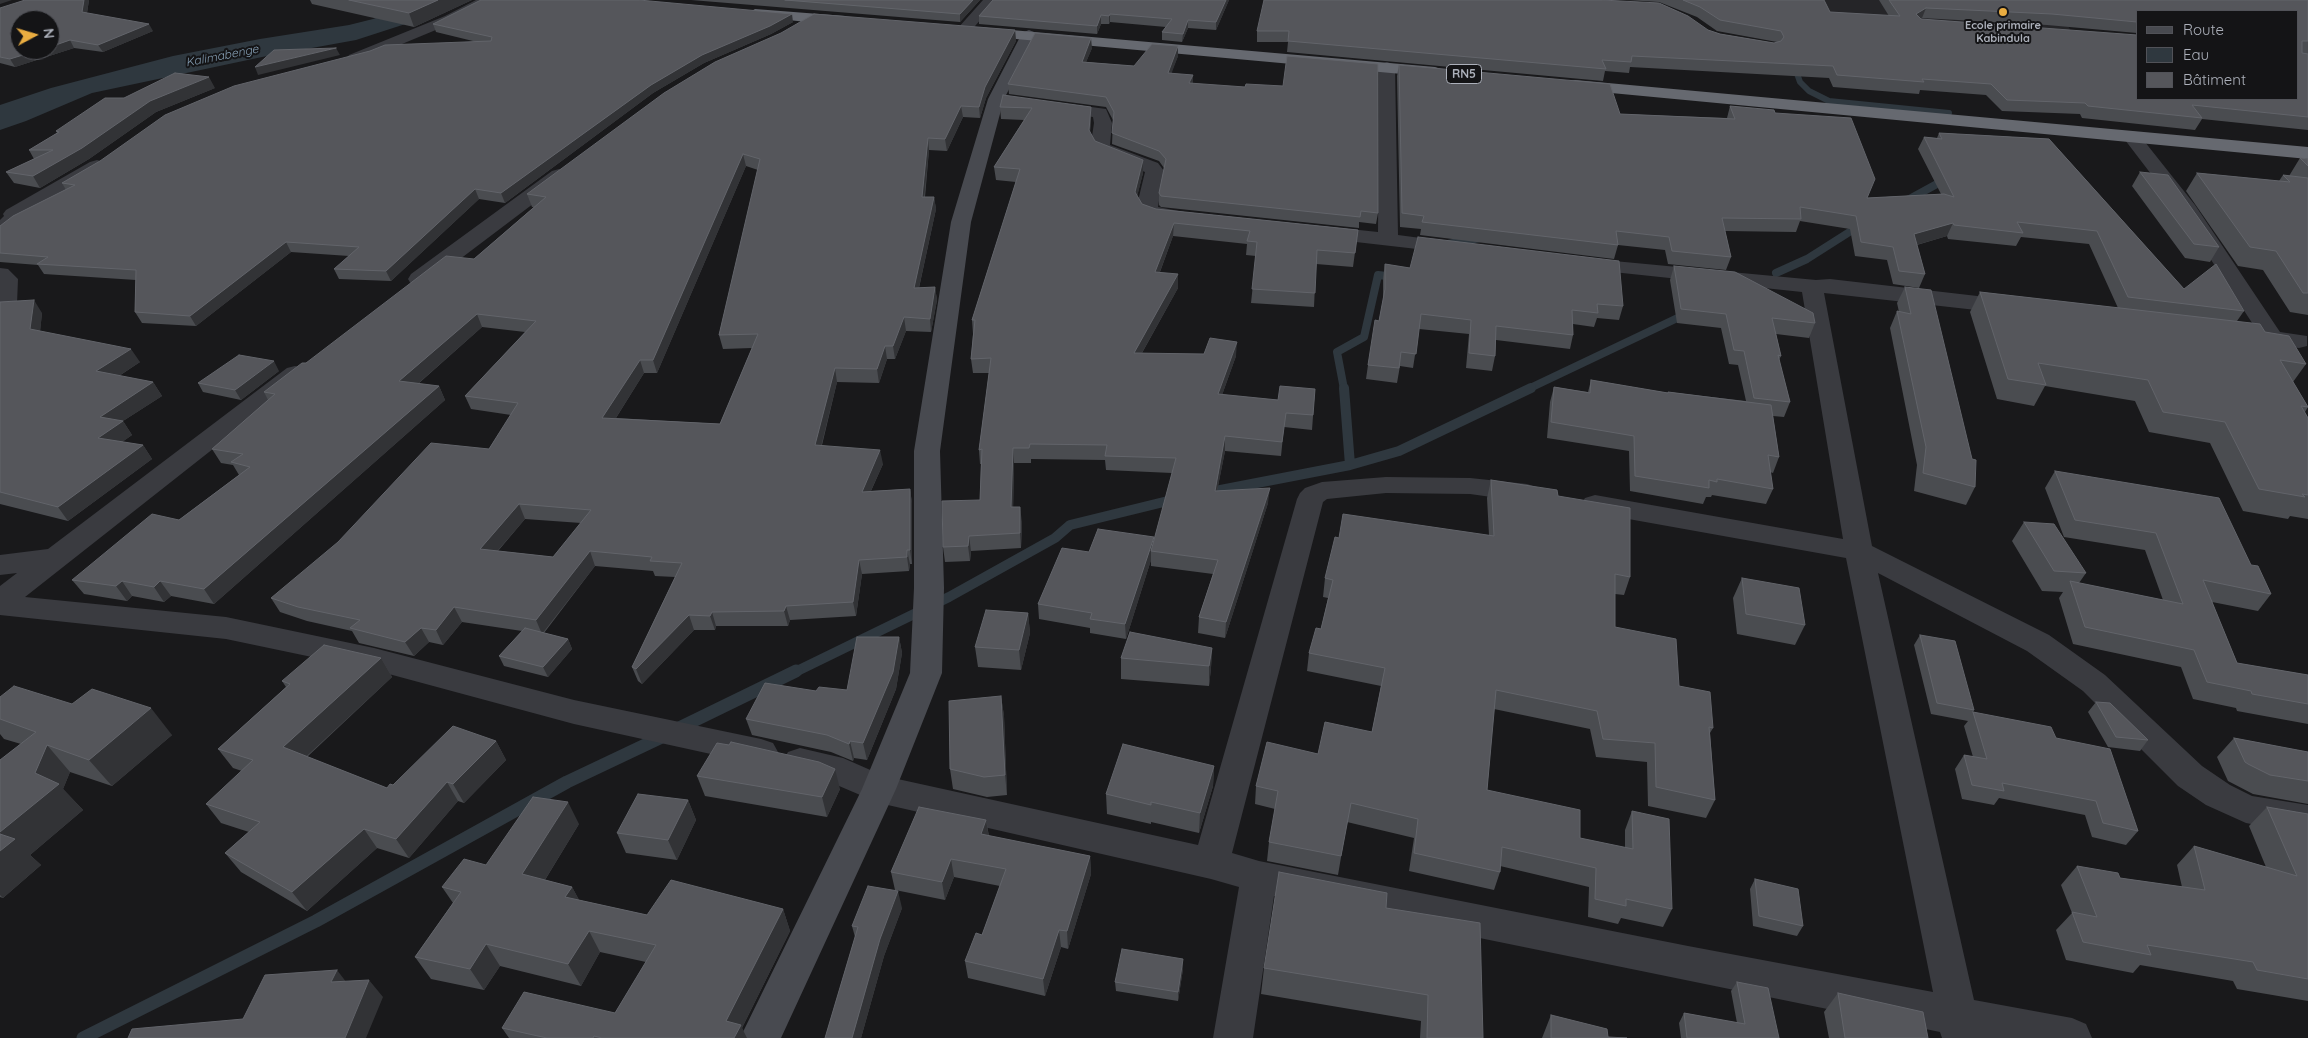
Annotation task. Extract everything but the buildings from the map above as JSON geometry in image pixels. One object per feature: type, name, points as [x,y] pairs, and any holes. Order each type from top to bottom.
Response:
[{"type":"highway","points":[[736,11],[859,22]]},
{"type":"highway","name":"RN5","points":[[944,30],[1030,35],[1447,73]]},
{"type":"highway","points":[[1556,83],[2308,153]]},
{"type":"street","points":[[339,62],[367,55],[450,19],[487,0]]},
{"type":"street","points":[[963,31],[991,0]]},
{"type":"street","points":[[784,35],[812,18]]},
{"type":"street","points":[[760,1038],[879,789],[926,673],[928,622],[927,451],[961,222],[1014,102],[1030,35]]},
{"type":"street","points":[[1388,67],[1388,239]]},
{"type":"street","points":[[1014,102],[1100,113],[1102,123],[1100,144],[1103,149],[1151,167],[1155,171],[1147,205],[1150,211],[1156,214],[1204,219]]},
{"type":"street","points":[[2131,136],[2297,344]]},
{"type":"street","points":[[0,230],[15,217],[12,214],[112,155]]},
{"type":"street","points":[[399,294],[577,162]]},
{"type":"street","points":[[1301,230],[1469,249]]},
{"type":"street","points":[[1567,262],[1816,287],[1830,286],[2037,310]]},
{"type":"street","points":[[0,274],[7,280],[6,304]]},
{"type":"street","points":[[1816,287],[1813,292],[1859,551],[1959,1028]]},
{"type":"street","points":[[2234,333],[2297,344]]},
{"type":"street","points":[[0,603],[54,558],[315,358]]},
{"type":"street","points":[[1211,863],[1310,499],[1322,491],[1386,485],[1470,486],[1563,498],[1859,551],[2038,643],[2094,683],[2190,776],[2218,795],[2246,809],[2308,820]]},
{"type":"street","points":[[0,565],[54,558]]},
{"type":"street","points":[[0,603],[226,628],[374,659],[574,712],[831,768],[879,789],[1211,863],[1259,877],[1959,1028],[2072,1038]]},
{"type":"street","points":[[1233,1038],[1259,877]]},
{"type":"shaded area","points":[[1811,0],[2054,0],[2072,33],[1813,16]]},
{"type":"water","name":"Kalimabenge","points":[[426,0],[427,17],[356,40],[262,57],[92,93],[0,130],[0,105],[51,88],[173,56],[260,39],[349,25],[373,19]]},
{"type":"waterway","points":[[1794,65],[1800,82],[1809,91],[1829,101],[1949,113]]},
{"type":"waterway","points":[[1904,202],[1946,179]]},
{"type":"waterway","points":[[1776,273],[1807,259],[1862,224]]},
{"type":"waterway","points":[[1448,244],[1480,238]]},
{"type":"waterway","points":[[1344,389],[1337,352],[1364,337],[1378,275],[1396,277]]},
{"type":"waterway","points":[[1528,389],[1688,313]]},
{"type":"waterway","points":[[1344,388],[1350,465]]},
{"type":"waterway","points":[[1350,465],[1399,451],[1531,388]]},
{"type":"waterway","points":[[1205,493],[1350,465]]},
{"type":"waterway","points":[[793,673],[949,597],[1055,538],[1070,525],[1176,499]]},
{"type":"waterway","points":[[677,729],[796,671]]},
{"type":"waterway","points":[[83,1038],[316,921],[567,782],[664,736]]},
{"type":"place","name":"Ecole primaire Kabindula","points":[[2003,12]]}]
